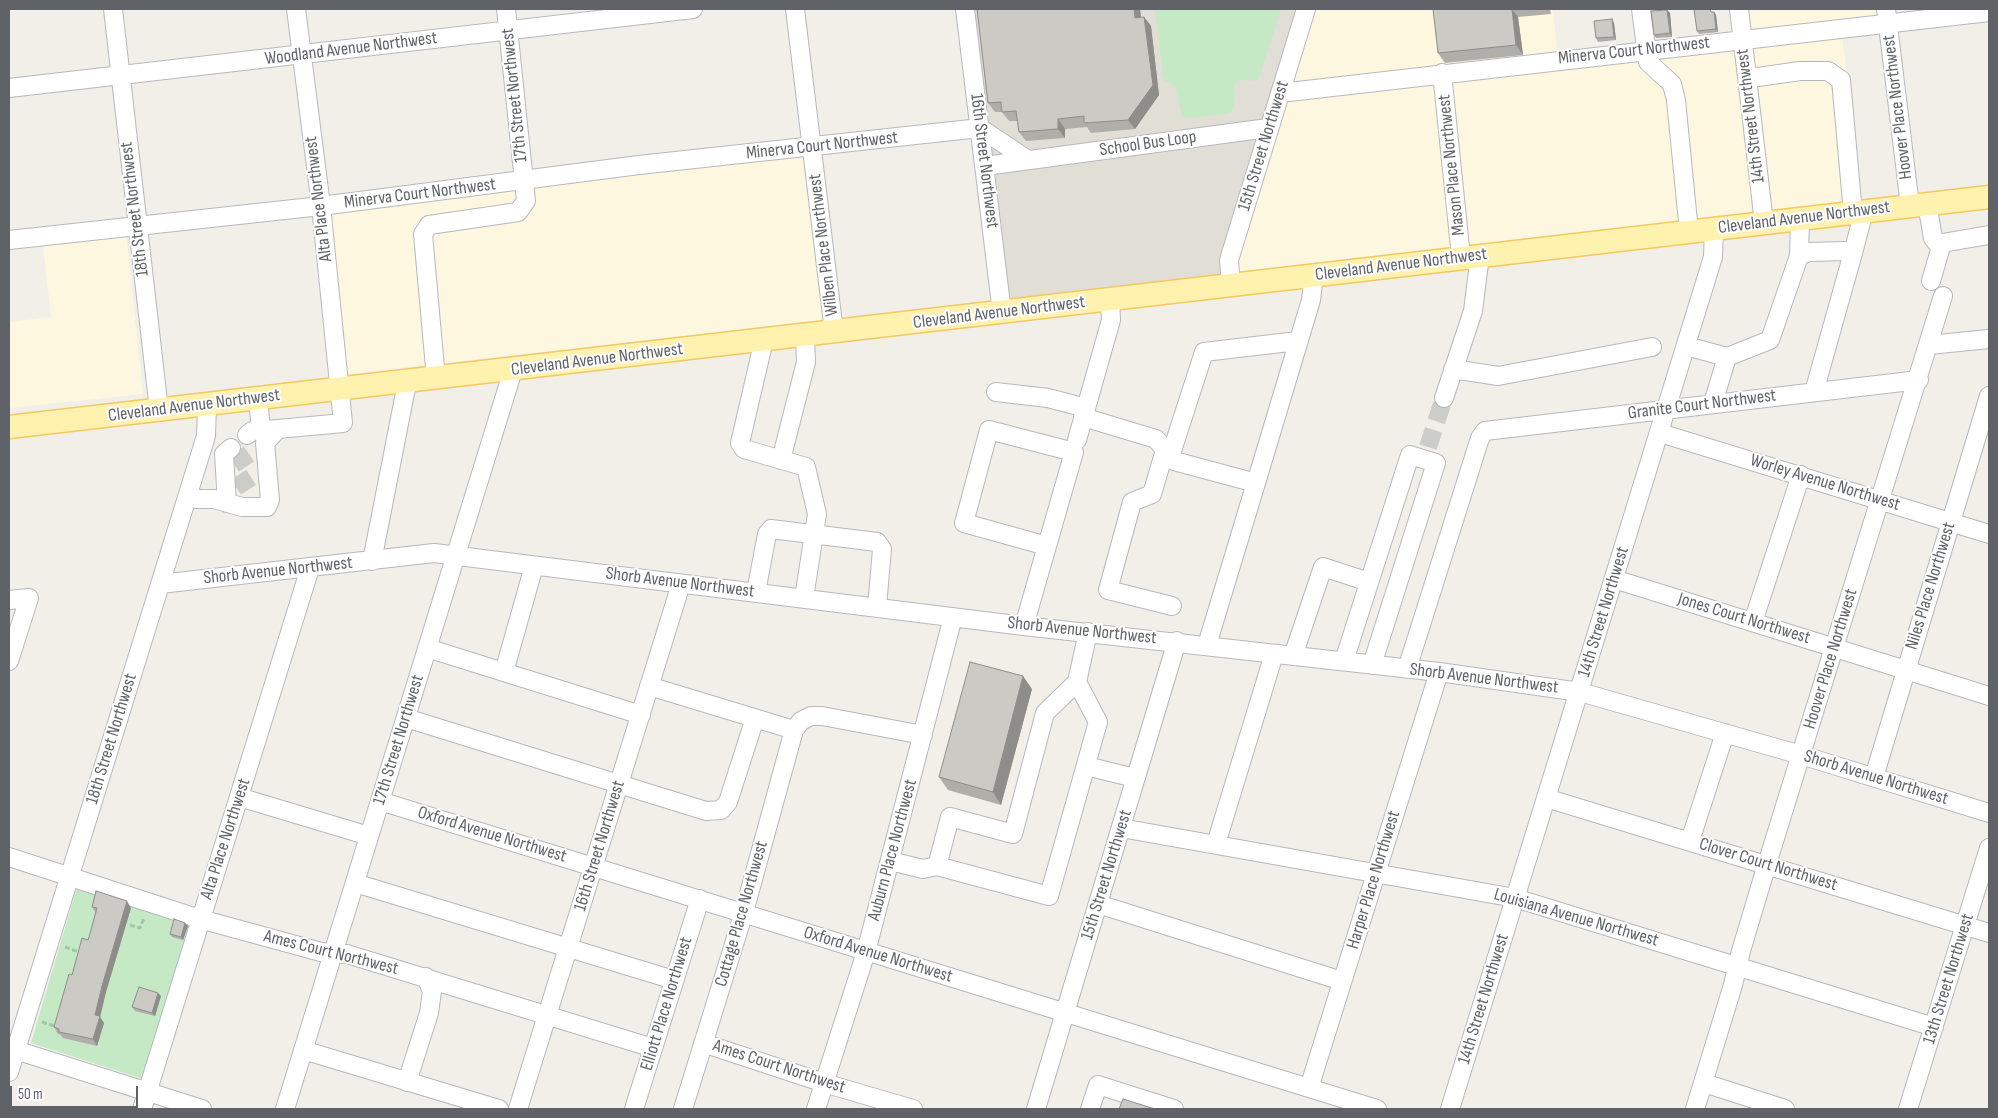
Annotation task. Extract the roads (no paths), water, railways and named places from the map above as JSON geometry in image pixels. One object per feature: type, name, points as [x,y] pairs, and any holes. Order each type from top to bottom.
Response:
[{"type":"main road","name":"Cleveland Avenue Northwest","points":[[9,427],[407,383],[436,378],[1002,313],[1470,256],[1989,197]]},
{"type":"street","name":"18th Street Northwest","points":[[113,9],[159,410]]},
{"type":"street","name":"Alta Place Northwest","points":[[261,437],[343,423],[321,206],[296,9]]},
{"type":"street","name":"17th Street Northwest","points":[[436,378],[422,234],[429,225],[518,212],[526,201],[506,9]]},
{"type":"street","name":"Woodland Avenue Northwest","points":[[9,88],[693,9]]},
{"type":"street","name":"Wilben Place Northwest","points":[[795,9],[834,332]]},
{"type":"street","name":"16th Street Northwest","points":[[965,9],[1002,313]]},
{"type":"street","name":"15th Street Northwest","points":[[1231,285],[1229,260],[1306,9]]},
{"type":"street","points":[[1641,9],[1648,62],[1672,84],[1674,92],[1689,232]]},
{"type":"street","name":"14th Street Northwest","points":[[1739,9],[1764,223]]},
{"type":"street","name":"Minerva Court Northwest","points":[[1280,93],[1742,39],[1887,16],[1989,12]]},
{"type":"street","name":"Hoover Place Northwest","points":[[1887,16],[1919,205],[1934,240],[1942,243]]},
{"type":"street","points":[[1746,75],[1758,77],[1800,71],[1828,71],[1842,80],[1858,212],[1852,254],[1814,392]]},
{"type":"street","name":"Mason Place Northwest","points":[[1442,73],[1470,256],[1473,311],[1444,398]]},
{"type":"street","name":"Minerva Court Northwest","points":[[9,240],[321,206],[639,165],[980,128]]},
{"type":"street","points":[[980,128],[1028,160]]},
{"type":"street","name":"School Bus Loop","points":[[985,166],[1268,128]]},
{"type":"street","points":[[1686,346],[1727,357],[1770,340],[1799,256],[1800,219]]},
{"type":"street","name":"14th Street Northwest","points":[[1450,1109],[1714,258],[1714,229]]},
{"type":"street","points":[[1931,281],[1942,243],[1989,236]]},
{"type":"street","points":[[1799,256],[1809,252],[1846,251],[1852,254]]},
{"type":"street","points":[[1207,645],[1311,300],[1314,275]]},
{"type":"street","name":"Hoover Place Northwest","points":[[1695,1109],[1767,864],[1943,296]]},
{"type":"street","points":[[1024,626],[1111,320],[1110,300]]},
{"type":"street","points":[[781,460],[806,362],[805,335]]},
{"type":"street","points":[[1929,345],[1989,339]]},
{"type":"street","points":[[764,340],[740,443],[744,449],[806,467],[818,514],[804,598]]},
{"type":"street","points":[[1172,606],[1108,590],[1132,502],[1152,494],[1204,352],[1298,341]]},
{"type":"street","points":[[1453,369],[1498,376],[1652,347]]},
{"type":"street","points":[[1714,403],[1727,357]]},
{"type":"street","name":"17th Street Northwest","points":[[285,1109],[513,370]]},
{"type":"street","name":"Granite Court Northwest","points":[[1407,669],[1480,438],[1485,431],[1918,380]]},
{"type":"street","points":[[372,561],[407,383]]},
{"type":"street","points":[[996,392],[1048,398],[1156,439],[1174,461],[1256,483]]},
{"type":"street","name":"Niles Place Northwest","points":[[1874,777],[1989,396]]},
{"type":"street","points":[[230,461],[230,495],[242,508],[267,507],[270,500],[262,470],[258,398]]},
{"type":"street","name":"18th Street Northwest","points":[[9,1072],[12,1049],[69,876],[206,436],[206,404]]},
{"type":"street","points":[[1047,546],[964,523],[989,430],[1075,446]]},
{"type":"street","name":"Worley Avenue Northwest","points":[[1660,433],[1989,534]]},
{"type":"street","points":[[1344,661],[1410,455],[1427,453],[1436,463],[1372,665]]},
{"type":"street","points":[[1753,622],[1801,475]]},
{"type":"street","points":[[187,499],[214,499],[230,495]]},
{"type":"street","points":[[756,592],[767,534],[771,529],[814,536],[877,542],[882,549],[877,607]]},
{"type":"street","name":"Shorb Avenue Northwest","points":[[160,584],[434,553],[1024,626],[1177,641],[1349,663],[1439,672],[1580,692],[1801,754],[1989,813]]},
{"type":"street","points":[[504,672],[534,566]]},
{"type":"street","points":[[1293,656],[1323,567],[1369,582]]},
{"type":"street","name":"Alta Place Northwest","points":[[142,1109],[310,568]]},
{"type":"street","name":"Jones Court Northwest","points":[[1614,579],[1989,696]]},
{"type":"street","name":"16th Street Northwest","points":[[518,1109],[681,584]]},
{"type":"street","points":[[9,600],[28,598],[9,661]]},
{"type":"street","name":"Auburn Place Northwest","points":[[816,1109],[866,952],[953,617]]},
{"type":"street","points":[[937,866],[950,817],[1013,834],[1045,713],[1077,682],[1088,632]]},
{"type":"street","name":"15th Street Northwest","points":[[1036,1109],[1177,641]]},
{"type":"street","points":[[427,648],[641,715]]},
{"type":"street","points":[[1216,844],[1274,654]]},
{"type":"street","name":"Harper Place Northwest","points":[[1309,1088],[1439,672]]},
{"type":"street","points":[[890,861],[923,869],[937,866],[1049,896],[1098,722],[1077,682]]},
{"type":"street","points":[[650,686],[755,718],[797,726],[811,716],[822,716],[923,735]]},
{"type":"street","points":[[406,718],[706,810],[721,810],[728,802],[755,718]]},
{"type":"street","name":"Cottage Place Northwest","points":[[687,1108],[703,1043],[744,912],[797,726]]},
{"type":"street","points":[[1690,841],[1725,733]]},
{"type":"street","points":[[1086,766],[1136,778]]},
{"type":"street","points":[[239,797],[369,836]]},
{"type":"street","name":"Clover Court Northwest","points":[[1546,798],[1989,932]]},
{"type":"street","name":"Oxford Avenue Northwest","points":[[380,801],[700,898],[866,952],[1377,1109]]},
{"type":"street","name":"Louisiana Avenue Northwest","points":[[1121,828],[1515,898],[1934,1027]]},
{"type":"street","name":"13th Street Northwest","points":[[1908,1109],[1989,848]]},
{"type":"street","name":"Ames Court Northwest","points":[[9,857],[200,919],[321,952],[347,954],[653,1048]]},
{"type":"street","points":[[355,883],[674,980]]},
{"type":"street","name":"Elliott Place Northwest","points":[[634,1109],[700,898]]},
{"type":"street","points":[[1098,904],[1342,981]]},
{"type":"street","points":[[407,1082],[429,1013],[432,991],[426,977]]},
{"type":"street","name":"Ames Court Northwest","points":[[703,1043],[824,1083],[913,1109]]},
{"type":"street","points":[[12,1049],[202,1109]]},
{"type":"street","points":[[303,1050],[499,1109]]},
{"type":"street","points":[[1704,1083],[1780,1109]]},
{"type":"street","points":[[1090,1109],[1098,1085],[1174,1109]]},
{"type":"tunnel","points":[[1428,447],[1444,398]]},
{"type":"tunnel","points":[[234,464],[255,450]]},
{"type":"tunnel","points":[[236,487],[258,473]]}]
